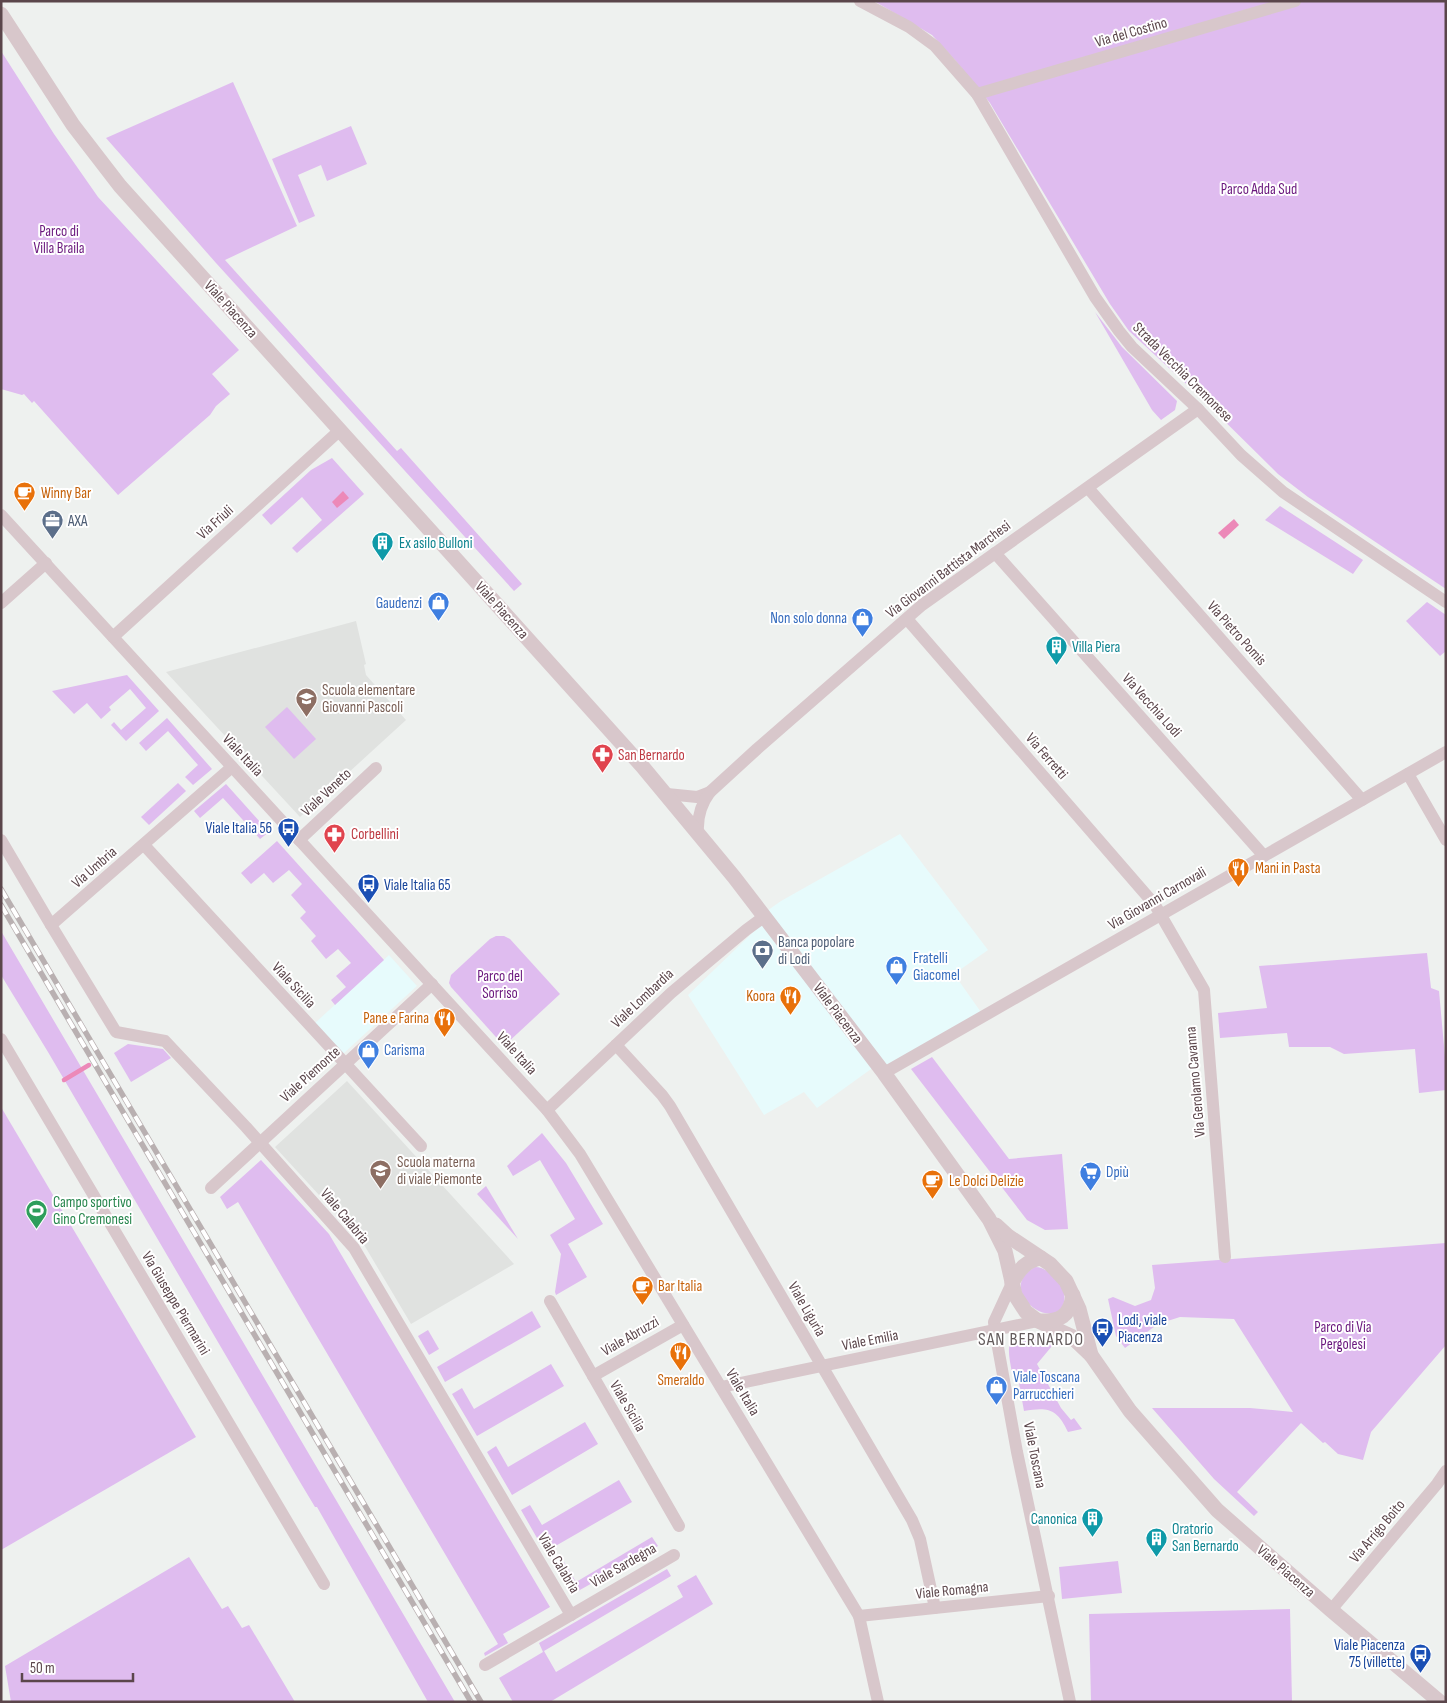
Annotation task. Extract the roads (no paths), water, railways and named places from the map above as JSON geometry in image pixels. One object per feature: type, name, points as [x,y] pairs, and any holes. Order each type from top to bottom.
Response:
[{"type":"street","name":"Strada Vecchia Cremonese","points":[[860,1],[909,27],[935,46],[977,94],[1095,297],[1132,346],[1198,409],[1242,455],[1283,492],[1446,602]]},
{"type":"street","name":"Via del Costino","points":[[977,94],[1295,1]]},
{"type":"street","name":"Viale Piacenza","points":[[1,14],[73,125],[120,186],[667,794],[765,916],[884,1073],[989,1218],[1005,1251],[1012,1283]]},
{"type":"street","name":"Via Giovanni Battista Marchesi","points":[[698,833],[700,811],[710,792],[922,605],[1198,409]]},
{"type":"street","name":"Via Friuli","points":[[114,637],[339,431]]},
{"type":"street","name":"Via Pietro Pomis","points":[[1088,488],[1362,800]]},
{"type":"street","name":"Viale Italia","points":[[1,515],[547,1110],[580,1154],[859,1616],[878,1702]]},
{"type":"street","name":"Via Vecchia Lodi","points":[[996,553],[1264,856]]},
{"type":"street","points":[[1,603],[46,563]]},
{"type":"street","name":"Via Ferretti","points":[[907,619],[1162,914]]},
{"type":"street","name":"Via Giovanni Carnovali","points":[[884,1073],[1446,752]]},
{"type":"street","name":"Via Umbria","points":[[51,925],[232,767]]},
{"type":"street","name":"Viale Veneto","points":[[299,840],[376,768]]},
{"type":"street","points":[[1408,774],[1446,840]]},
{"type":"street","points":[[667,794],[697,797],[710,792]]},
{"type":"street","points":[[1,840],[51,925]]},
{"type":"street","name":"Viale Sicilia","points":[[144,845],[421,1146]]},
{"type":"street","name":"Via Gerolamo Cavanna","points":[[1162,914],[1204,990],[1225,1257]]},
{"type":"street","name":"Viale Lombardia","points":[[547,1110],[671,993],[765,916]]},
{"type":"street","name":"Viale Calabria","points":[[51,925],[116,1032],[166,1041],[354,1248],[571,1615]]},
{"type":"street","name":"Viale Piemonte","points":[[211,1188],[432,984]]},
{"type":"street","name":"Via Giuseppe Piermarini","points":[[1,1039],[324,1584]]},
{"type":"street","name":"Viale Liguria","points":[[616,1045],[670,1106],[916,1527],[935,1608]]},
{"type":"street","name":"Viale Piacenza","points":[[989,1218],[1008,1236],[1041,1258]]},
{"type":"street","points":[[995,1331],[994,1322],[1012,1283],[1016,1275],[1026,1263],[1041,1258],[1059,1271],[1066,1281],[1073,1295],[1069,1310],[1064,1315],[1050,1321],[1038,1321],[1031,1317],[1020,1304],[1012,1283]]},
{"type":"street","name":"Viale Piacenza","points":[[1073,1295],[1079,1309],[1091,1355]]},
{"type":"street","name":"Viale Sicilia","points":[[550,1301],[679,1526]]},
{"type":"street","name":"Viale Piacenza","points":[[1038,1321],[1071,1336],[1091,1355],[1130,1411],[1217,1510],[1440,1702]]},
{"type":"street","name":"Viale Emilia","points":[[721,1387],[1038,1321]]},
{"type":"street","name":"Viale Abruzzi","points":[[593,1376],[683,1325]]},
{"type":"street","name":"Viale Toscana","points":[[995,1331],[1017,1452],[1070,1702]]},
{"type":"street","name":"Via Arrigo Boito","points":[[1331,1610],[1446,1471]]},
{"type":"street","name":"Viale Sardegna","points":[[485,1665],[674,1555]]},
{"type":"street","name":"Viale Romagna","points":[[859,1616],[1049,1596]]},
{"type":"waterway","points":[[64,1080],[89,1065]]},
{"type":"railway","points":[[1,889],[481,1702]]},
{"type":"railway","points":[[1,905],[471,1702]]},
{"type":"place","name":"Winny Bar","points":[[25,512]]},
{"type":"place","name":"AXA","points":[[52,540]]},
{"type":"place","name":"Ex asilo Bulloni","points":[[383,562]]},
{"type":"place","name":"Gaudenzi","points":[[438,622]]},
{"type":"place","name":"Non solo donna","points":[[863,637]]},
{"type":"place","name":"Villa Piera","points":[[1056,666]]},
{"type":"place","name":"Scuola elementare Giovanni Pascoli","points":[[306,718]]},
{"type":"place","name":"San Bernardo","points":[[602,774]]},
{"type":"place","name":"Viale Italia 56","points":[[288,847]]},
{"type":"place","name":"Corbellini","points":[[335,853]]},
{"type":"place","name":"Mani in Pasta","points":[[1239,887]]},
{"type":"place","name":"Viale Italia 65","points":[[368,904]]},
{"type":"place","name":"Banca popolare di Lodi","points":[[762,970]]},
{"type":"place","name":"Fratelli Giacomel","points":[[897,986]]},
{"type":"place","name":"Koora","points":[[791,1015]]},
{"type":"place","name":"Pane e Farina","points":[[445,1037]]},
{"type":"place","name":"Carisma","points":[[368,1069]]},
{"type":"place","name":"Scuola materna di viale Piemonte","points":[[381,1190]]},
{"type":"place","name":"Dpiù","points":[[1090,1191]]},
{"type":"place","name":"Le Dolci Delizie","points":[[933,1200]]},
{"type":"place","name":"Campo sportivo Gino Cremonesi","points":[[37,1230]]},
{"type":"place","name":"Bar Italia","points":[[642,1305]]},
{"type":"place","name":"Lodi, viale Piacenza","points":[[1102,1348]]},
{"type":"place","name":"Smeraldo","points":[[681,1371]]},
{"type":"place","name":"Viale Toscana Parrucchieri","points":[[997,1405]]},
{"type":"place","name":"Canonica","points":[[1093,1538]]},
{"type":"place","name":"Oratorio San Bernardo","points":[[1156,1557]]},
{"type":"place","name":"Viale Piacenza 75 (villette)","points":[[1421,1673]]},
{"type":"district","name":"SAN BERNARDO","points":[[1031,1339]]},
{"type":"park label","name":"Parco Adda Sud","points":[[1259,189]]},
{"type":"park label","name":"Parco di Villa Braila","points":[[59,240]]},
{"type":"park label","name":"Parco del Sorriso","points":[[500,984]]},
{"type":"park label","name":"Parco di Via Pergolesi","points":[[1343,1336]]}]
